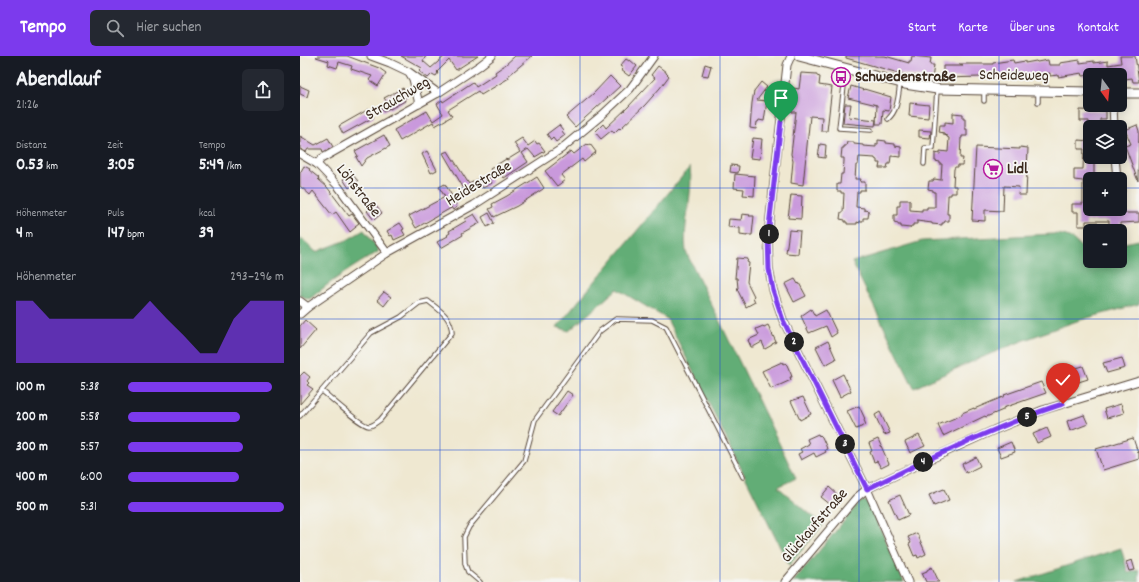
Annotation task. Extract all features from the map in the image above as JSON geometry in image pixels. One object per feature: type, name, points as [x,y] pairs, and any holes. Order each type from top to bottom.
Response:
[{"type":"street","points":[[371,56],[408,72],[438,93]]},
{"type":"street","name":"Strauchweg","points":[[317,164],[321,159],[438,93],[480,66],[492,56]]},
{"type":"street","name":"Heidestraße","points":[[300,314],[387,252],[474,205],[561,149],[602,115],[630,89],[654,56]]},
{"type":"street","points":[[791,56],[787,65],[768,235],[771,281],[783,320],[867,489],[908,582]]},
{"type":"street","name":"Scheideweg","points":[[799,56],[901,83],[937,89],[1083,92]]},
{"type":"street","points":[[408,72],[413,79],[419,104]]},
{"type":"street","points":[[1127,93],[1139,93]]},
{"type":"street","name":"Löhstraße","points":[[300,154],[317,164],[338,186],[387,252]]},
{"type":"street","points":[[300,301],[308,307]]},
{"type":"street","name":"Glückaufstraße","points":[[785,582],[856,498],[867,489],[967,442],[1043,410],[1139,382]]},
{"type":"lane","points":[[846,69],[839,128],[871,130]]},
{"type":"lane","points":[[888,119],[896,109],[901,83]]},
{"type":"lane","points":[[924,164],[925,148],[933,148],[937,89]]},
{"type":"lane","points":[[984,90],[984,102]]},
{"type":"lane","points":[[1038,92],[1038,102]]},
{"type":"lane","points":[[300,416],[371,333],[401,317],[419,303],[428,302],[446,316],[452,324],[452,333],[380,420],[373,425],[367,426],[358,421],[322,391]]},
{"type":"lane","points":[[480,582],[468,572],[465,564],[464,537],[469,526],[524,461],[535,420],[600,332],[616,319],[652,320],[666,326],[743,477]]},
{"type":"green space","points":[[690,167],[691,178],[685,241],[686,252],[796,478],[778,487],[823,525],[789,565],[667,319],[617,289],[569,331],[557,327]]},
{"type":"green space","points":[[364,230],[378,249],[378,252],[343,274],[311,298],[308,299],[300,295],[300,237],[316,252],[347,240]]},
{"type":"green space","points":[[1053,234],[1063,235],[1069,237],[1083,248],[1083,268],[1127,268],[1127,243],[1139,240],[1139,304],[1077,321],[1035,336],[914,388],[852,262],[922,241]]},
{"type":"green space","points":[[864,501],[870,505],[904,582],[793,582],[860,502]]},
{"type":"green space","points":[[1121,548],[1128,573],[1139,570],[1139,582],[1017,582]]},
{"type":"building","points":[[347,56],[379,68],[386,73],[378,86],[369,80],[372,76],[351,69],[352,66],[339,62],[337,68],[328,65],[329,61],[316,57]]},
{"type":"building","points":[[401,56],[426,56],[423,61],[431,68],[445,56],[478,56],[456,70],[449,60],[437,72],[438,73],[436,76],[432,74],[428,78],[419,71],[422,68]]},
{"type":"building","points":[[515,56],[532,56],[508,76],[509,78],[481,95],[478,91],[448,110],[452,116],[435,126],[433,122],[400,141],[394,130],[427,111],[433,121],[443,114],[437,104],[442,100],[443,102],[473,82],[476,87],[496,74],[495,72]]},
{"type":"building","points":[[846,56],[885,56],[909,63],[912,56],[931,58],[930,65],[934,65],[932,79],[902,74],[846,58]]},
{"type":"building","points":[[1120,56],[1135,56],[1139,82],[1133,82],[1132,78],[1127,79],[1127,68],[1083,68],[1083,76],[1082,73],[1058,77],[1058,75],[1050,76],[1050,73],[1016,76],[1015,73],[995,76],[981,75],[981,77],[943,78],[943,66],[963,66],[959,64],[993,64],[1013,60],[1014,63],[1025,61],[1025,63],[1048,60],[1049,65],[1060,65],[1060,63],[1080,60],[1080,63],[1108,61],[1108,65],[1121,63]]},
{"type":"building","points":[[626,59],[629,61],[630,60],[637,66],[629,76],[621,70],[623,68],[620,66]]},
{"type":"building","points":[[705,64],[711,66],[708,76],[702,75]]},
{"type":"building","points":[[658,66],[669,76],[660,88],[620,129],[619,128],[614,133],[612,130],[601,139],[595,132],[603,124],[606,128],[628,107],[655,78],[651,75]]},
{"type":"building","points":[[801,73],[817,74],[817,76],[820,77],[819,85],[832,87],[827,131],[821,131],[822,117],[810,116],[803,185],[791,183],[793,161],[791,154],[796,112],[792,112],[791,104],[793,88],[799,89]]},
{"type":"building","points":[[610,76],[620,86],[575,127],[566,117],[593,94]]},
{"type":"building","points":[[761,82],[767,87],[757,100],[767,101],[764,121],[759,120],[757,122],[756,129],[750,128],[754,91]]},
{"type":"building","points":[[300,86],[309,90],[307,97],[300,94]]},
{"type":"building","points":[[851,86],[891,97],[889,111],[883,110],[882,124],[876,124],[877,105],[848,98]]},
{"type":"building","points":[[403,88],[408,96],[404,98],[405,101],[383,111],[380,106],[387,102],[384,98]]},
{"type":"building","points":[[910,103],[929,105],[928,118],[909,116]]},
{"type":"building","points":[[845,104],[851,104],[849,117],[876,120],[875,126],[843,123]]},
{"type":"building","points":[[369,109],[374,117],[343,134],[339,126]]},
{"type":"building","points":[[1080,110],[1083,110],[1083,112],[1106,112],[1106,119],[1080,121]]},
{"type":"building","points":[[953,113],[963,114],[963,119],[965,119],[965,129],[967,129],[967,136],[962,136],[961,138],[960,158],[963,158],[962,165],[958,165],[958,167],[955,167],[954,169],[953,186],[956,186],[956,193],[951,193],[951,195],[948,195],[947,214],[949,214],[949,221],[945,221],[942,225],[917,221],[917,224],[913,224],[910,228],[901,227],[901,225],[894,222],[894,215],[897,215],[897,206],[900,206],[900,200],[910,200],[910,210],[922,211],[922,209],[927,209],[927,207],[935,207],[935,192],[928,189],[929,181],[933,181],[934,179],[941,180],[942,164],[935,161],[935,153],[940,154],[940,151],[948,152],[949,138],[944,135],[944,133],[939,132],[940,125],[945,125],[945,122],[953,123]]},
{"type":"building","points":[[559,125],[565,135],[556,142],[553,138],[551,140],[547,134]]},
{"type":"building","points":[[1137,125],[1139,131],[1138,181],[1127,151],[1127,145],[1131,144],[1127,135],[1127,129]]},
{"type":"building","points":[[919,130],[931,131],[930,138],[919,137]]},
{"type":"building","points":[[384,135],[390,146],[367,158],[361,166],[356,157],[358,156],[355,151]]},
{"type":"building","points":[[300,136],[315,145],[328,138],[333,147],[323,152],[322,149],[308,149],[306,152],[300,149]]},
{"type":"building","points":[[522,138],[528,146],[535,141],[537,144],[539,143],[545,151],[535,157],[528,149],[522,153],[528,162],[504,178],[500,172],[494,175],[490,169],[520,152],[514,143]]},
{"type":"building","points":[[753,138],[762,139],[760,159],[750,158]]},
{"type":"building","points":[[878,140],[886,141],[886,143],[895,144],[895,146],[901,147],[901,157],[891,156],[890,164],[888,164],[887,168],[879,168],[880,163],[877,163],[875,158],[859,157],[858,165],[856,165],[855,179],[861,179],[860,182],[865,182],[865,190],[860,190],[860,192],[857,192],[856,207],[864,208],[864,210],[869,211],[868,218],[863,218],[863,221],[860,221],[860,223],[857,222],[857,224],[847,224],[845,220],[840,219],[841,212],[843,212],[844,193],[837,191],[837,184],[840,184],[841,174],[843,174],[844,158],[841,158],[842,148],[846,146],[847,142],[854,142],[854,144],[863,146],[876,147]]},
{"type":"building","points":[[1078,140],[1083,140],[1083,149],[1078,149]]},
{"type":"building","points":[[587,144],[590,144],[596,152],[584,162],[582,159],[561,175],[565,180],[557,186],[545,171],[571,151],[574,154]]},
{"type":"building","points":[[820,144],[826,145],[825,158],[818,157]]},
{"type":"building","name":"Lidl","points":[[976,147],[1028,148],[1026,195],[1018,195],[1019,187],[1004,186],[1003,211],[985,210],[985,221],[972,220]]},
{"type":"building","points":[[427,151],[437,170],[431,173],[422,154]]},
{"type":"building","points":[[448,151],[469,184],[487,174],[492,183],[483,188],[481,185],[467,194],[443,153]]},
{"type":"building","points":[[1083,164],[1094,164],[1094,172],[1083,172],[1083,181],[1074,180],[1074,169],[1083,169]]},
{"type":"building","points":[[731,165],[739,166],[738,173],[730,172]]},
{"type":"building","points":[[304,166],[310,169],[309,170],[319,178],[318,179],[327,187],[349,216],[352,214],[359,223],[350,232],[336,212],[332,215],[313,191],[310,195],[300,186],[300,173]]},
{"type":"building","points":[[351,173],[358,181],[349,188],[343,179]]},
{"type":"building","points":[[735,174],[755,176],[754,196],[743,195],[744,189],[734,188]]},
{"type":"building","points":[[537,177],[544,188],[543,189],[517,206],[494,217],[489,209],[493,207],[492,204]]},
{"type":"building","points":[[445,184],[457,207],[453,210],[449,204],[451,208],[416,228],[409,216],[445,197],[439,187]]},
{"type":"building","points":[[791,195],[802,196],[801,219],[788,218]]},
{"type":"building","points":[[1072,204],[1083,204],[1083,216],[1127,216],[1127,213],[1139,213],[1139,222],[1109,224],[1109,221],[1086,221],[1086,224],[1083,224],[1083,226],[1078,226],[1078,212],[1072,212]]},
{"type":"building","points":[[376,205],[382,213],[374,220],[367,211]]},
{"type":"building","points":[[489,213],[494,223],[487,227],[482,217]]},
{"type":"building","points":[[474,214],[480,223],[462,233],[463,235],[441,248],[437,242],[448,236],[447,235],[450,233],[449,231],[466,221],[465,219]]},
{"type":"building","points":[[742,214],[754,216],[752,235],[740,235],[740,228],[728,227],[729,219],[741,220]]},
{"type":"building","points":[[400,223],[404,229],[402,230],[405,235],[394,240],[392,235],[390,236],[387,231]]},
{"type":"building","points":[[789,230],[800,231],[798,254],[786,253]]},
{"type":"building","points":[[737,258],[748,259],[747,262],[749,263],[747,282],[754,296],[755,302],[746,307],[737,289],[737,278],[735,278]]},
{"type":"building","points":[[795,279],[806,296],[794,302],[785,284]]},
{"type":"building","points":[[384,292],[391,297],[384,306],[377,300]]},
{"type":"building","points":[[811,309],[815,316],[826,310],[837,333],[831,337],[826,326],[809,333],[801,316]]},
{"type":"building","points":[[305,320],[316,330],[300,349],[300,326]]},
{"type":"building","points":[[768,325],[776,342],[765,349],[762,342],[751,347],[748,340],[759,335],[756,329]]},
{"type":"building","points":[[828,341],[836,359],[825,365],[816,347]]},
{"type":"building","points":[[1122,358],[1125,368],[1107,373],[1103,363]]},
{"type":"building","points":[[782,362],[783,364],[785,363],[787,365],[792,377],[790,377],[791,380],[771,389],[762,371]]},
{"type":"building","points":[[1083,366],[1088,379],[1069,385],[1066,371]]},
{"type":"building","points":[[304,372],[310,377],[307,381],[309,383],[307,385],[313,389],[300,404],[300,376]]},
{"type":"building","points":[[843,374],[851,391],[840,397],[832,380]]},
{"type":"building","points":[[1041,382],[1046,393],[1003,408],[1003,410],[986,417],[985,416],[943,436],[938,425],[962,415],[962,413],[1005,396],[1004,395]]},
{"type":"building","points":[[567,391],[573,395],[558,416],[552,412]]},
{"type":"building","points":[[803,397],[811,414],[800,420],[791,401]]},
{"type":"building","points":[[1121,404],[1124,413],[1107,418],[1104,409]]},
{"type":"building","points":[[859,406],[866,425],[856,429],[847,411]]},
{"type":"building","points":[[880,412],[890,433],[884,435],[875,415]]},
{"type":"building","points":[[1084,415],[1088,424],[1070,431],[1067,421]]},
{"type":"building","points":[[1047,428],[1051,437],[1037,443],[1033,434]]},
{"type":"building","points":[[818,434],[822,437],[826,446],[826,452],[816,457],[814,453],[801,460],[798,454],[802,452],[800,449],[809,444],[807,439]]},
{"type":"building","points":[[919,435],[925,446],[910,453],[905,442]]},
{"type":"building","points":[[1133,438],[1138,453],[1139,452],[1139,459],[1103,470],[1096,449]]},
{"type":"building","points":[[878,439],[889,464],[881,468],[877,461],[874,462],[870,452],[872,451],[869,443]]},
{"type":"building","points":[[1011,442],[1015,452],[1001,457],[997,448]]},
{"type":"building","points":[[976,457],[980,466],[966,473],[962,464]]},
{"type":"building","points":[[829,487],[839,496],[831,505],[821,497]]},
{"type":"building","points":[[944,489],[949,500],[934,506],[929,495]]},
{"type":"building","points":[[900,495],[909,515],[898,520],[889,500]]},
{"type":"building","points":[[917,533],[926,554],[918,558],[917,555],[914,556],[908,537]]},
{"type":"building","points":[[1132,560],[1135,570],[1129,571],[1126,562]]},
{"type":"building","points":[[932,567],[939,582],[926,582],[922,573]]},
{"type":"place","name":"Schwedenstraße","points":[[841,77]]},
{"type":"place","name":"Lidl","points":[[993,169]]},
{"type":"route","points":[[781,122],[768,235],[769,269],[773,290],[783,320],[867,489],[994,430],[1043,410],[1063,404]]}]
